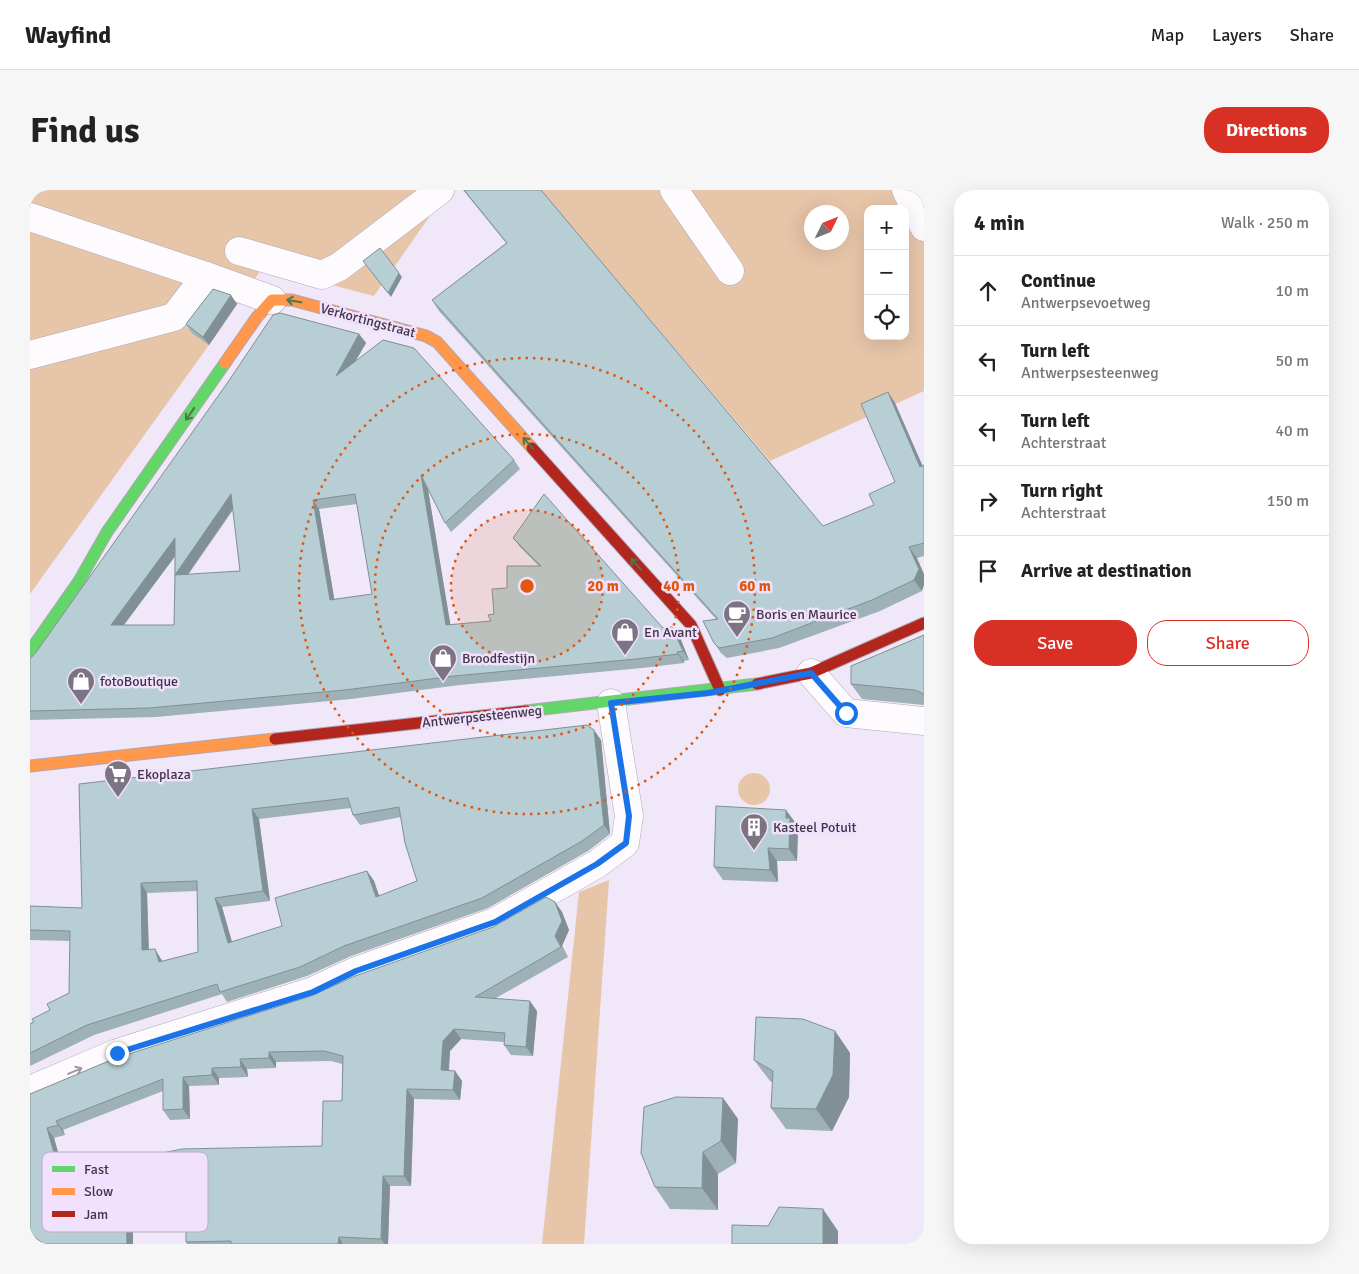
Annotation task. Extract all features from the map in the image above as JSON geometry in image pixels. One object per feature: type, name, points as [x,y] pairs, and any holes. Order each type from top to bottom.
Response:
[{"type":"street","points":[[239,251],[311,273],[322,275],[330,273],[440,190]]},
{"type":"street","points":[[674,190],[730,271]]},
{"type":"street","points":[[906,190],[924,227]]},
{"type":"street","points":[[30,217],[272,300],[257,317],[108,532],[79,581],[30,651]]},
{"type":"street","points":[[30,355],[174,317],[206,276]]},
{"type":"street","name":"Verkortingstraat","points":[[272,300],[292,300],[426,336],[437,342],[691,625],[720,690]]},
{"type":"street","name":"Antwerpsesteenweg","points":[[30,766],[720,690],[811,673],[924,623]]},
{"type":"street","points":[[811,673],[846,713],[924,721]]},
{"type":"street","points":[[30,1090],[117,1053],[313,992],[356,971],[495,922],[597,864],[626,843],[629,816],[611,703]]},
{"type":"shaded area","points":[[30,190],[448,190],[374,296],[263,267],[30,594]]},
{"type":"shaded area","points":[[541,190],[924,190],[924,391],[770,461]]},
{"type":"shaded area","points":[[754,773],[760,774],[765,778],[769,783],[769,795],[765,800],[760,804],[754,805],[748,804],[743,800],[739,795],[738,789],[739,783],[743,778],[748,774]]},
{"type":"shaded area","points":[[609,880],[584,1244],[542,1244],[579,892]]},
{"type":"building","points":[[464,190],[541,190],[823,526],[874,505],[869,494],[895,482],[861,404],[888,392],[920,467],[924,465],[924,543],[909,547],[919,569],[914,580],[872,600],[772,638],[719,648],[714,643],[703,621],[718,619],[432,300],[507,243]]},
{"type":"building","points":[[380,248],[399,273],[388,293],[363,261]]},
{"type":"building","points":[[213,289],[231,295],[203,337],[186,324]]},
{"type":"building","points":[[280,313],[359,334],[336,376],[383,340],[414,348],[514,460],[445,523],[421,475],[446,625],[491,621],[488,615],[494,614],[492,589],[507,588],[507,566],[541,566],[513,538],[544,494],[663,628],[672,627],[683,651],[677,652],[678,654],[636,659],[454,676],[345,690],[149,708],[30,711],[30,659],[228,382],[273,315]],"holes":[[[231,494],[240,571],[175,575]],[[355,494],[372,594],[330,600],[313,500]],[[175,538],[175,575],[174,625],[111,625]]]},
{"type":"building","points":[[924,635],[924,695],[915,690],[851,684],[851,666]]},
{"type":"building","points":[[587,725],[594,730],[604,825],[582,841],[482,898],[344,946],[300,967],[220,992],[217,984],[87,1025],[30,1053],[30,1024],[34,1022],[32,1019],[50,1010],[47,1004],[69,993],[70,931],[30,930],[30,906],[82,908],[79,784]],"holes":[[[348,798],[353,815],[399,807],[405,843],[417,881],[376,897],[367,871],[275,898],[282,926],[228,943],[215,898],[263,891],[252,809]],[[197,881],[198,952],[159,962],[155,949],[142,950],[141,883]]]},
{"type":"building","name":"Kasteel Potuit","points":[[716,806],[786,810],[786,818],[790,818],[789,849],[768,848],[770,870],[714,867]]},
{"type":"building","points":[[546,897],[555,902],[562,921],[555,936],[561,947],[475,997],[530,1001],[526,1047],[504,1045],[505,1033],[454,1029],[443,1041],[441,1070],[455,1071],[453,1090],[407,1089],[404,1176],[383,1176],[381,1239],[339,1237],[338,1244],[231,1244],[231,1241],[186,1242],[186,1232],[208,1232],[208,1152],[167,1152],[182,1149],[322,1146],[323,1101],[342,1101],[343,1056],[324,1051],[269,1052],[269,1058],[240,1059],[241,1067],[212,1068],[212,1075],[183,1077],[183,1109],[163,1110],[163,1079],[56,1121],[58,1125],[47,1128],[54,1152],[42,1152],[42,1232],[127,1232],[127,1244],[44,1244],[30,1234],[30,1094],[116,1058],[311,996],[355,976],[493,927]]},
{"type":"building","points":[[756,1017],[803,1019],[835,1031],[833,1075],[816,1109],[771,1108],[773,1071],[754,1060]]},
{"type":"building","points":[[676,1097],[723,1098],[721,1141],[703,1152],[702,1188],[655,1187],[641,1153],[644,1107]]},
{"type":"building","points":[[779,1207],[823,1209],[823,1244],[732,1244],[732,1225],[768,1226]]},
{"type":"traffic: fast","points":[[30,651],[79,581],[107,532],[225,363]]},
{"type":"traffic: fast","points":[[526,711],[757,684]]},
{"type":"traffic: slow","points":[[225,363],[257,317],[272,300],[292,300],[426,336],[437,342],[532,448]]},
{"type":"traffic: slow","points":[[30,766],[275,739]]},
{"type":"traffic: jam","points":[[532,448],[691,625],[720,690]]},
{"type":"traffic: jam","points":[[757,684],[811,673],[924,623]]},
{"type":"traffic: jam","points":[[275,739],[526,711]]},
{"type":"place","name":"Boris en Maurice","points":[[737,638]]},
{"type":"place","name":"En Avant","points":[[625,656]]},
{"type":"place","name":"Broodfestijn","points":[[443,682]]},
{"type":"place","name":"fotoBoutique","points":[[81,705]]},
{"type":"place","name":"Ekoplaza","points":[[118,798]]},
{"type":"place","name":"Kasteel Potuit","points":[[754,851]]},
{"type":"route","points":[[117,1053],[313,992],[356,971],[495,922],[597,864],[626,843],[629,816],[611,703],[708,693],[811,673],[846,713]]}]
